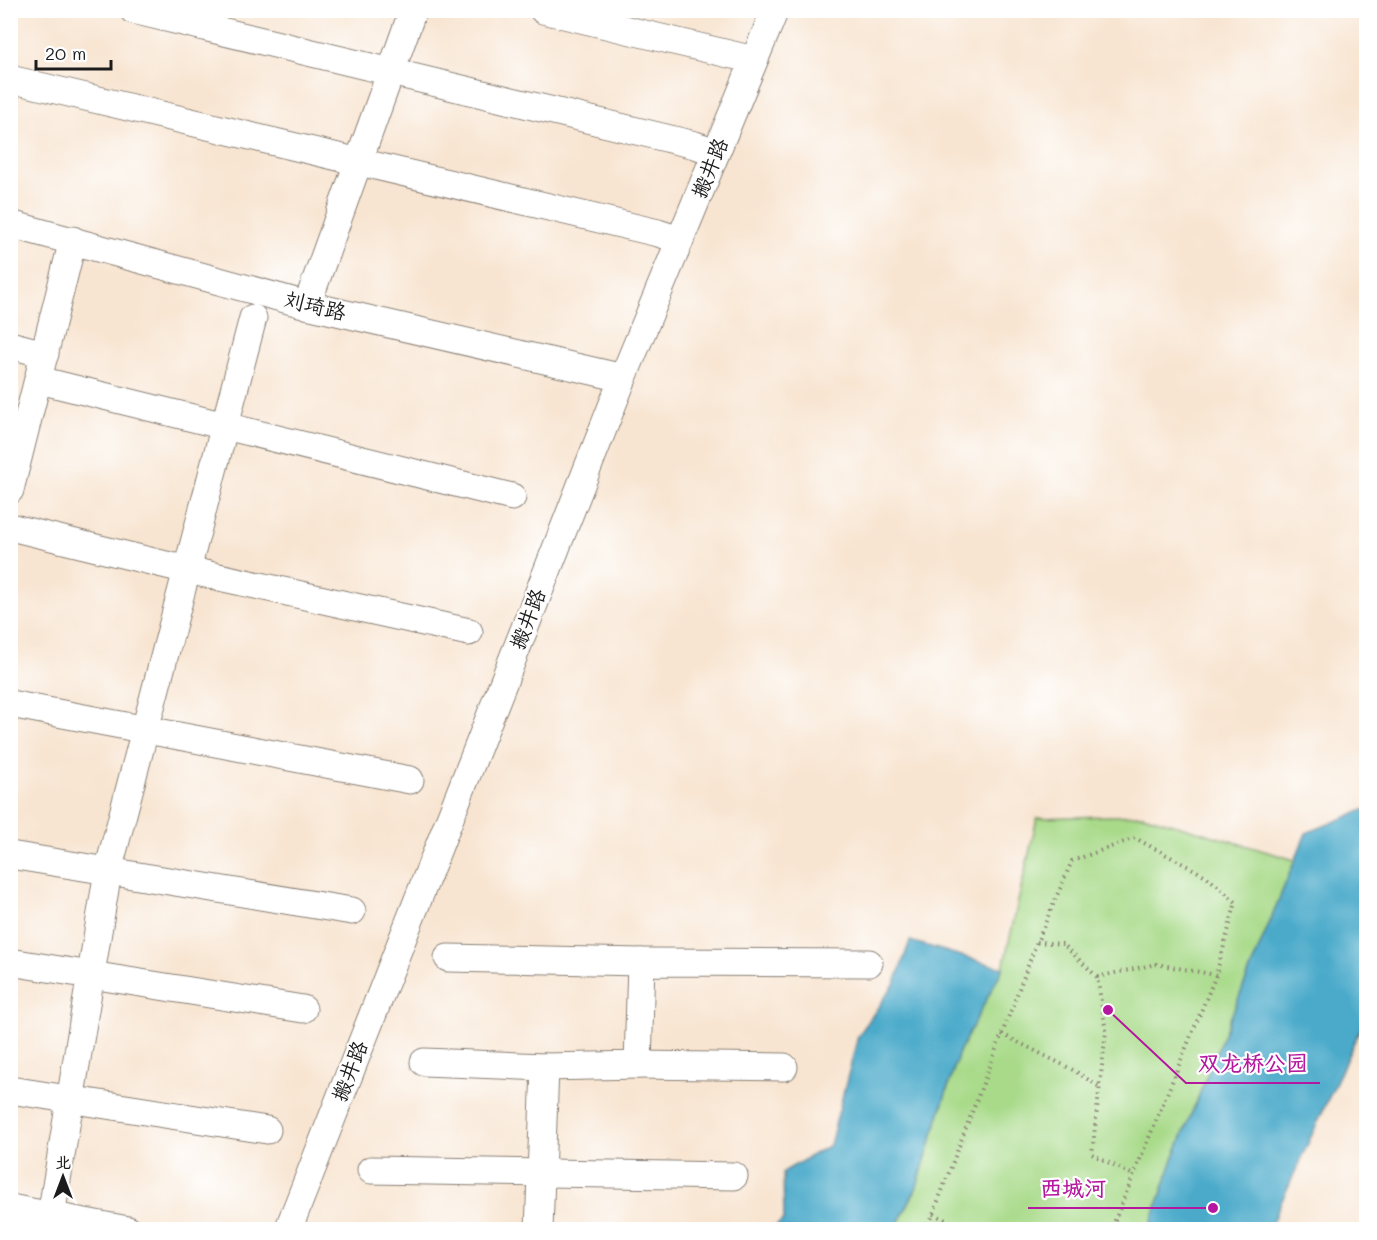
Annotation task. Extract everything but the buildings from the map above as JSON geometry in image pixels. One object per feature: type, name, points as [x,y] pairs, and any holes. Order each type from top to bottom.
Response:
[{"type":"street","points":[[133,10],[716,152]]},
{"type":"street","points":[[307,305],[413,10]]},
{"type":"street","points":[[543,10],[754,60]]},
{"type":"street","name":"搬井路","points":[[288,1230],[623,378],[775,10]]},
{"type":"street","points":[[10,79],[680,240]]},
{"type":"street","name":"刘琦路","points":[[10,224],[307,305],[623,378]]},
{"type":"street","points":[[11,488],[73,240]]},
{"type":"street","points":[[51,1216],[108,871],[253,318]]},
{"type":"street","points":[[10,345],[45,354]]},
{"type":"street","points":[[39,380],[512,497]]},
{"type":"street","points":[[10,527],[187,570],[469,632]]},
{"type":"street","points":[[10,704],[410,780]]},
{"type":"street","points":[[10,855],[352,911]]},
{"type":"street","points":[[448,958],[869,963]]},
{"type":"street","points":[[10,962],[303,1009]]},
{"type":"street","points":[[638,1065],[641,962]]},
{"type":"street","points":[[424,1062],[545,1067],[638,1065],[784,1067]]},
{"type":"street","points":[[539,1230],[545,1067]]},
{"type":"street","points":[[10,1090],[267,1130]]},
{"type":"street","points":[[371,1170],[734,1176]]},
{"type":"street","points":[[10,1208],[89,1226],[128,1230]]},
{"type":"path","points":[[927,1230],[1037,942],[1072,861],[1135,838],[1206,876],[1236,902],[1216,975],[1111,1230]]},
{"type":"path","points":[[1037,942],[1063,944],[1097,977],[1106,1031],[1092,1154],[1133,1175]]},
{"type":"path","points":[[1097,977],[1156,964],[1216,975]]},
{"type":"path","points":[[1002,1034],[1075,1071],[1098,1086]]},
{"type":"path","points":[[933,1214],[967,1230]]},
{"type":"green space","points":[[1143,815],[1295,860],[1173,1159],[1149,1229],[895,1230],[916,1189],[959,1052],[1003,968],[1037,818]]},
{"type":"water","points":[[1366,809],[1366,1016],[1269,1229],[1149,1229],[1173,1159],[1306,833]]},
{"type":"water","points":[[910,941],[1003,968],[959,1052],[916,1189],[895,1229],[772,1229],[784,1219],[783,1172],[830,1145],[858,1036],[895,983]]},
{"type":"place","name":"双龙桥公园","points":[[1108,1010]]},
{"type":"place","name":"西城河","points":[[1213,1208]]}]
